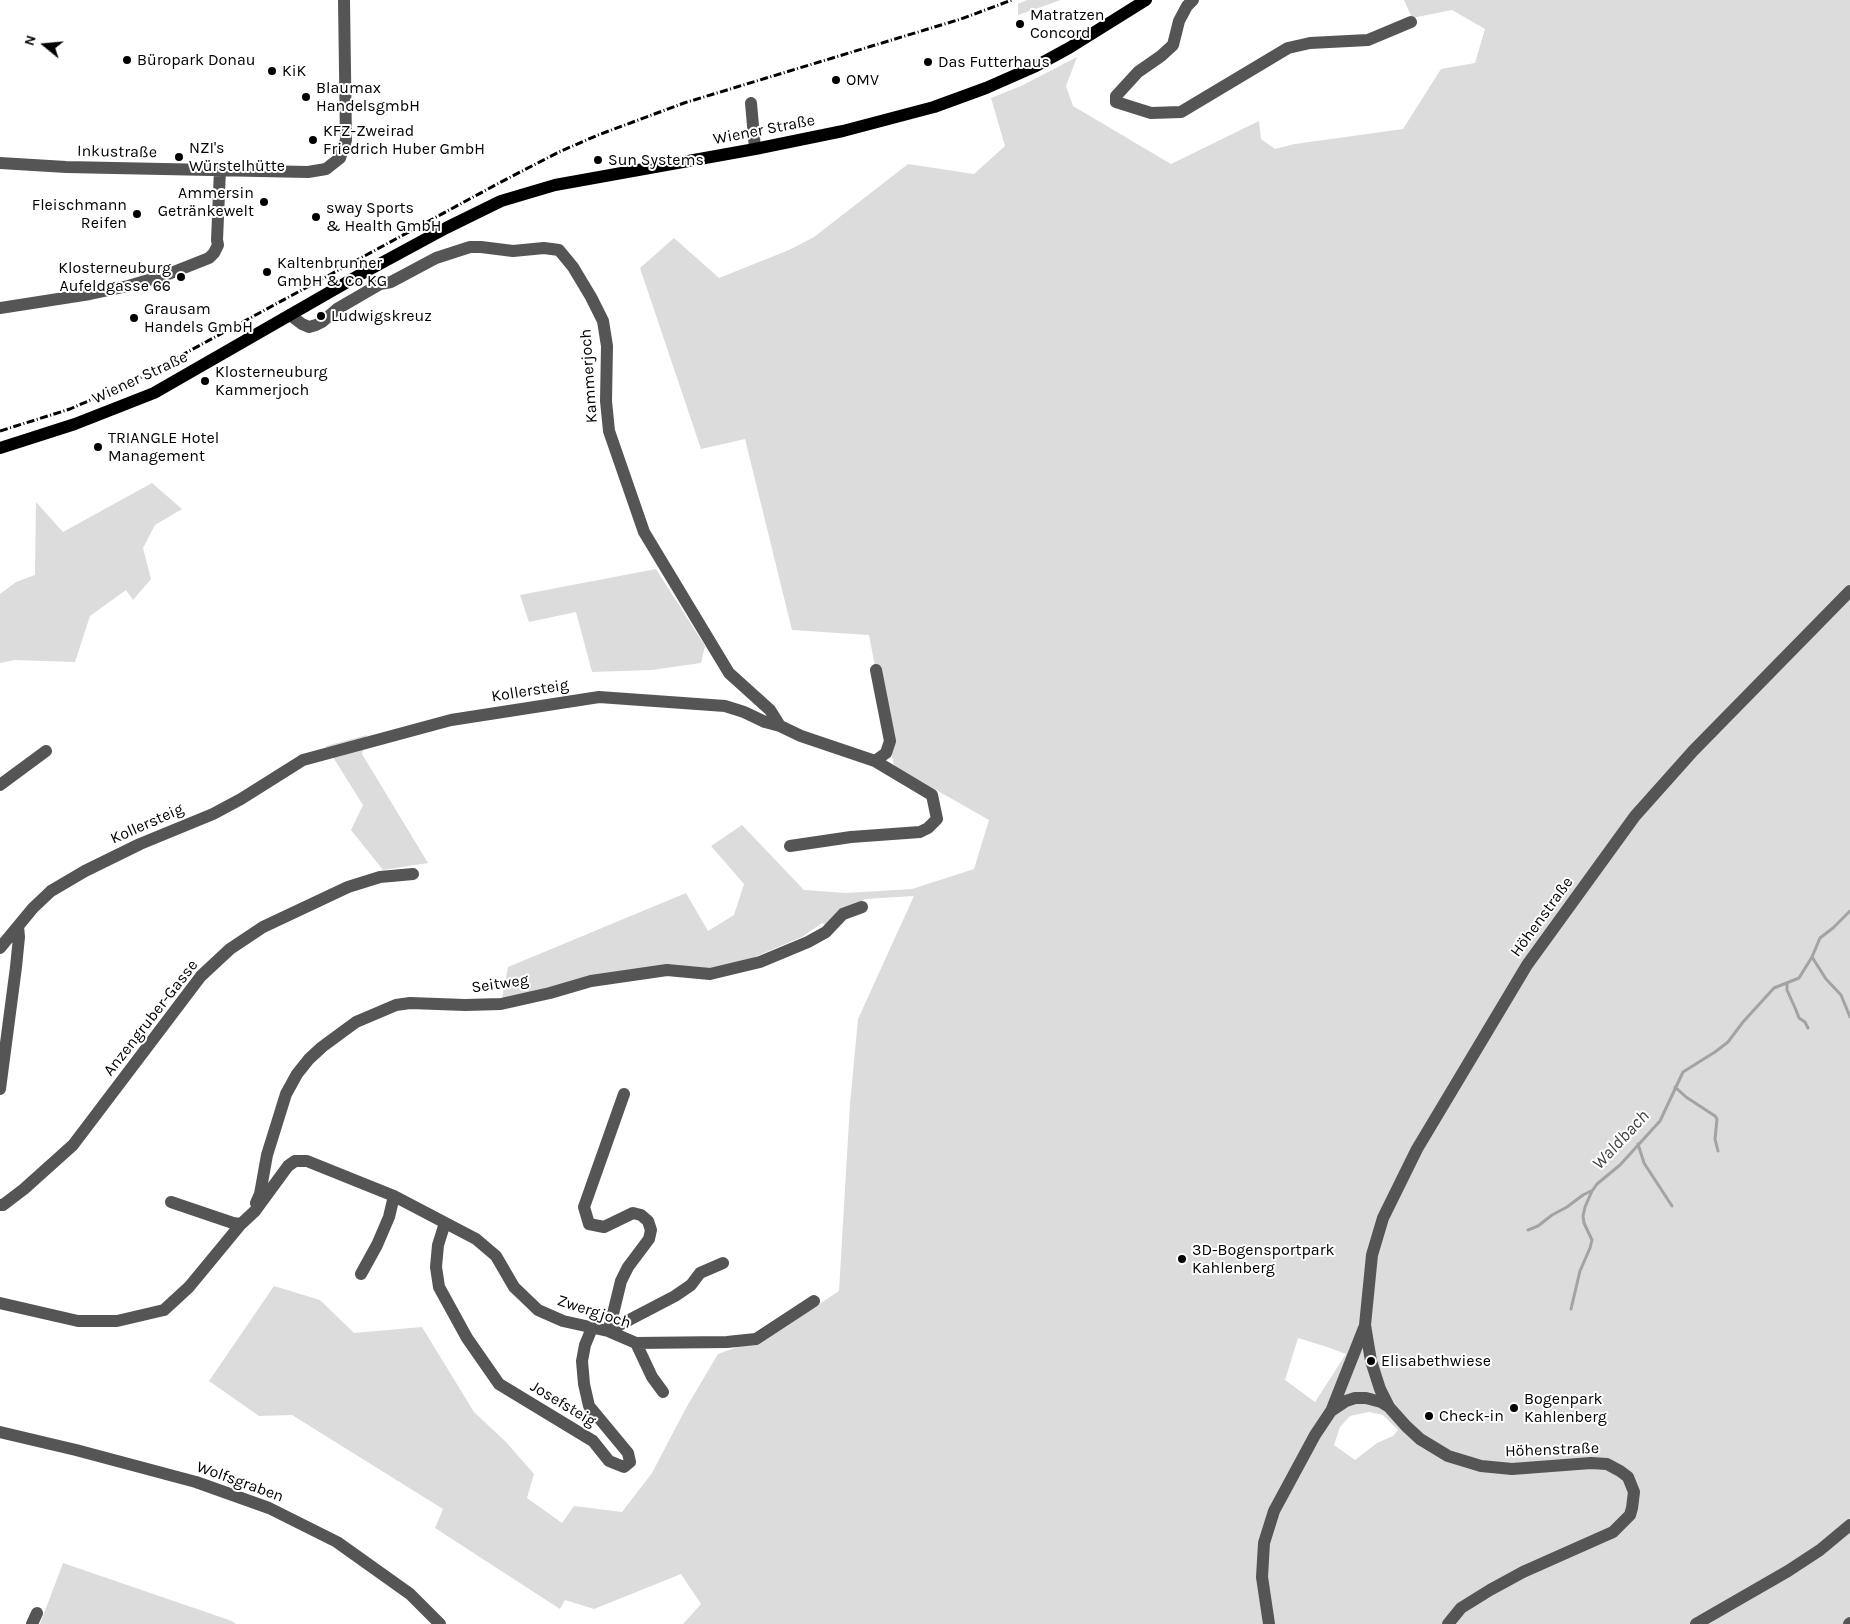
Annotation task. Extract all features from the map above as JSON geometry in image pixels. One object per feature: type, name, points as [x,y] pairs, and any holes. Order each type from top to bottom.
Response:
[{"type":"main road","name":"Wiener Straße","points":[[0,448],[75,424],[154,393],[446,228],[501,201],[555,185],[843,131],[934,106],[986,88],[1045,61],[1146,0]]},
{"type":"street","name":"Inkustraße","points":[[0,163],[66,167],[313,172],[331,167],[340,158],[345,147],[347,132],[344,0]]},
{"type":"street","points":[[1193,0],[1187,6],[1179,21],[1173,45],[1138,72],[1116,96],[1116,102],[1151,113],[1180,112],[1288,48],[1310,43],[1368,40],[1411,22]]},
{"type":"street","points":[[751,103],[755,149]]},
{"type":"street","points":[[0,308],[90,294],[151,280],[209,258],[218,245],[220,170]]},
{"type":"street","name":"Kammerjoch","points":[[290,315],[309,327],[316,325],[337,309],[380,284],[391,282],[436,258],[470,247],[513,252],[544,248],[559,250],[592,297],[603,321],[607,346],[606,401],[609,431],[644,532],[730,673],[770,710],[780,726]]},
{"type":"street","name":"Höhenstraße","points":[[1269,1624],[1262,1570],[1267,1530],[1274,1511],[1315,1435],[1331,1411],[1365,1325],[1372,1255],[1383,1218],[1408,1166],[1448,1095],[1527,965],[1641,809],[1693,750],[1850,591]]},
{"type":"street","points":[[875,761],[886,753],[890,741],[876,670]]},
{"type":"street","name":"Kollersteig","points":[[0,948],[51,891],[85,870],[140,844],[213,814],[241,799],[303,760],[412,729],[460,718],[599,697],[725,706],[780,726],[800,736],[875,761],[932,796],[937,819],[928,828],[920,832],[851,837],[790,846]]},
{"type":"street","points":[[0,785],[46,751]]},
{"type":"street","name":"Anzengruber-Gasse","points":[[0,1205],[3,1205],[24,1189],[73,1145],[202,976],[230,949],[263,927],[348,887],[380,877],[413,874]]},
{"type":"street","name":"Seitweg","points":[[245,1220],[260,1194],[267,1155],[286,1094],[297,1074],[322,1047],[356,1022],[396,1005],[410,1003],[501,1004],[600,980],[667,970],[710,974],[760,962],[808,942],[826,932],[842,914],[862,907]]},
{"type":"street","points":[[0,1090],[16,966],[19,938],[18,926]]},
{"type":"street","points":[[608,1331],[621,1281],[628,1267],[649,1239],[652,1230],[648,1221],[641,1215],[633,1213],[604,1228],[589,1224],[584,1207],[624,1094]]},
{"type":"street","name":"Zwergjoch","points":[[245,1220],[255,1211],[288,1166],[295,1161],[307,1161],[394,1196],[476,1239],[496,1256],[514,1287],[538,1310],[563,1321],[608,1331],[636,1343],[727,1342],[756,1339],[814,1301]]},
{"type":"street","points":[[361,1274],[383,1231],[394,1196]]},
{"type":"street","points":[[172,1202],[233,1224],[245,1220]]},
{"type":"street","points":[[0,1303],[78,1321],[118,1321],[164,1310],[190,1286],[245,1220]]},
{"type":"street","name":"Josefsteig","points":[[445,1223],[438,1245],[439,1287],[467,1338],[499,1384],[593,1441],[609,1461],[624,1467],[630,1462],[628,1453],[589,1406],[584,1384],[582,1361],[592,1328]]},
{"type":"street","points":[[608,1331],[675,1296],[691,1284],[700,1272],[724,1263]]},
{"type":"street","name":"Höhenstraße","points":[[1365,1325],[1374,1374],[1389,1407]]},
{"type":"street","points":[[636,1343],[652,1377],[663,1392]]},
{"type":"street","name":"Höhenstraße","points":[[1331,1411],[1342,1403],[1355,1398],[1366,1398],[1381,1402],[1389,1407],[1420,1439],[1448,1456],[1490,1468],[1512,1469],[1600,1463],[1614,1467],[1628,1477],[1634,1492],[1632,1508],[1625,1521],[1614,1532],[1523,1572],[1461,1608],[1448,1624]]},
{"type":"street","name":"Wolfsgraben","points":[[0,1432],[196,1482],[269,1508],[337,1542],[410,1594],[440,1624]]},
{"type":"street","points":[[1696,1624],[1788,1572],[1820,1550],[1850,1525]]},
{"type":"shaded area","points":[[1027,0],[1061,0],[1018,15],[1018,4]]},
{"type":"shaded area","points":[[1404,0],[1850,0],[1850,1624],[683,1624],[701,1604],[681,1574],[594,1609],[565,1600],[560,1609],[435,1528],[443,1509],[292,1415],[259,1416],[209,1381],[274,1286],[320,1300],[354,1333],[422,1327],[474,1412],[506,1442],[534,1474],[527,1498],[562,1523],[574,1506],[622,1512],[652,1473],[686,1408],[718,1354],[774,1334],[839,1291],[850,1104],[858,1019],[914,896],[865,899],[826,926],[822,923],[802,937],[714,974],[673,971],[501,1004],[508,967],[686,893],[708,931],[734,915],[744,884],[711,846],[742,825],[804,890],[846,893],[912,889],[974,869],[989,820],[894,766],[869,635],[792,630],[745,439],[701,449],[640,268],[674,238],[719,278],[789,250],[814,237],[908,164],[974,174],[1005,146],[991,98],[1021,86],[1077,57],[1066,86],[1073,106],[1171,164],[1259,121],[1261,139],[1275,149],[1295,144],[1403,129],[1441,69],[1475,63],[1485,29],[1452,10],[1412,18]],"holes":[[[1298,1338],[1346,1354],[1315,1402],[1285,1380]],[[1369,1412],[1383,1415],[1398,1430],[1393,1436],[1377,1443],[1355,1460],[1334,1445],[1340,1427],[1350,1416]]]},
{"type":"shaded area","points":[[152,483],[182,509],[155,525],[143,548],[151,579],[133,600],[126,590],[90,616],[75,662],[15,660],[0,663],[0,594],[16,582],[35,575],[36,502],[63,532]]},
{"type":"shaded area","points":[[656,569],[705,646],[701,663],[652,670],[592,672],[576,612],[529,622],[520,595]]},
{"type":"shaded area","points":[[367,735],[362,754],[428,863],[383,870],[351,830],[363,805],[326,746]]},
{"type":"shaded area","points":[[63,1563],[232,1621],[236,1624],[40,1624]]},
{"type":"waterway","name":"Waldbach","points":[[1571,1309],[1580,1271],[1592,1240],[1584,1223],[1583,1216],[1592,1191],[1597,1184],[1620,1165],[1660,1121],[1683,1072],[1728,1042],[1743,1022],[1774,988],[1799,978],[1812,957],[1820,938],[1850,911]]},
{"type":"waterway","points":[[1812,957],[1826,979],[1841,995],[1850,1017]]},
{"type":"waterway","points":[[1787,983],[1787,990],[1799,1018],[1805,1022],[1808,1028]]},
{"type":"waterway","points":[[1675,1087],[1686,1097],[1715,1116],[1717,1119],[1715,1139],[1718,1151]]},
{"type":"waterway","points":[[1638,1144],[1644,1163],[1672,1206]]},
{"type":"waterway","points":[[1528,1230],[1538,1226],[1591,1191]]},
{"type":"railway","points":[[0,431],[70,409],[134,381],[499,183],[559,152],[598,135],[684,103],[961,19],[1012,0]]},
{"type":"place","name":"Matratzen Concord","points":[[1020,24]]},
{"type":"place","name":"Büropark Donau","points":[[127,60]]},
{"type":"place","name":"Das Futterhaus","points":[[928,62]]},
{"type":"place","name":"KiK","points":[[272,71]]},
{"type":"place","name":"OMV","points":[[836,80]]},
{"type":"place","name":"Blaumax HandelsgmbH","points":[[306,97]]},
{"type":"place","name":"KFZ-Zweirad Friedrich Huber GmbH","points":[[313,140]]},
{"type":"place","name":"NZI's Würstelhütte","points":[[179,157]]},
{"type":"place","name":"Sun Systems","points":[[598,160]]},
{"type":"place","name":"Ammersin Getränkewelt","points":[[264,202]]},
{"type":"place","name":"Fleischmann Reifen","points":[[137,214]]},
{"type":"place","name":"sway Sports & Health GmbH","points":[[316,217]]},
{"type":"place","name":"Kaltenbrunner GmbH & Co KG","points":[[267,272]]},
{"type":"place","name":"Klosterneuburg Aufeldgasse 66","points":[[181,277]]},
{"type":"place","name":"Ludwigskreuz","points":[[321,316]]},
{"type":"place","name":"Grausam Handels GmbH","points":[[134,318]]},
{"type":"place","name":"Klosterneuburg Kammerjoch","points":[[205,381]]},
{"type":"place","name":"TRIANGLE Hotel Management","points":[[98,447]]},
{"type":"place","name":"3D-Bogensportpark Kahlenberg","points":[[1182,1259]]},
{"type":"place","name":"Elisabethwiese","points":[[1371,1361]]},
{"type":"place","name":"Bogenpark Kahlenberg","points":[[1514,1408]]},
{"type":"place","name":"Check-in","points":[[1429,1416]]}]
